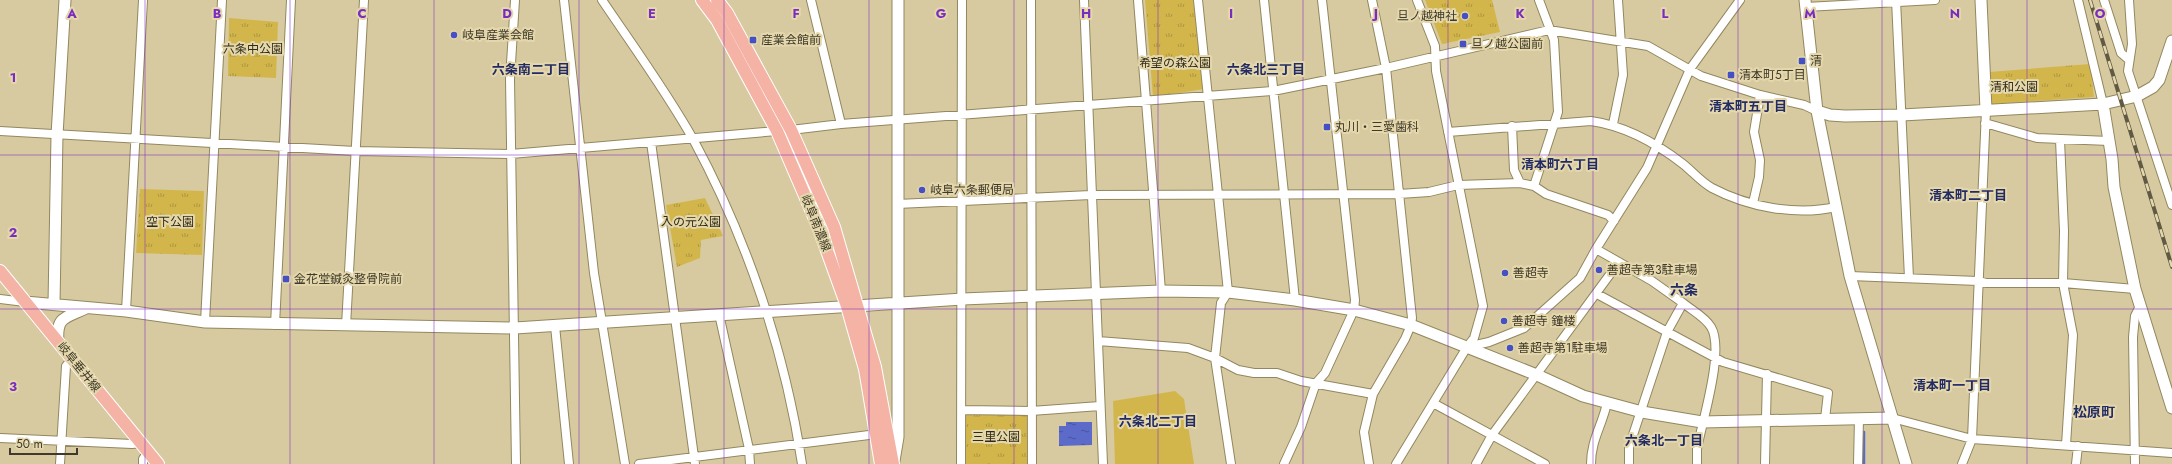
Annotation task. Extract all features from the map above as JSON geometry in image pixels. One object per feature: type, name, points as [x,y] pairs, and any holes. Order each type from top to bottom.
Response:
[{"type":"main road","name":"岐阜南濃線","points":[[702,0],[717,20],[777,131],[853,306],[875,367],[893,464]]},
{"type":"main road","name":"岐阜南濃線","points":[[717,0],[727,13],[790,130],[834,226],[853,306],[877,434],[881,464]]},
{"type":"main road","name":"岐阜垂井線","points":[[0,271],[158,464]]},
{"type":"street","points":[[54,304],[57,135],[65,0]]},
{"type":"street","points":[[126,311],[143,0]]},
{"type":"street","points":[[205,322],[222,0]]},
{"type":"street","points":[[275,324],[292,0]]},
{"type":"street","points":[[346,326],[364,0]]},
{"type":"street","points":[[515,0],[510,79],[516,328],[516,464]]},
{"type":"street","points":[[564,0],[594,273],[625,464]]},
{"type":"street","points":[[602,0],[692,138],[739,236],[766,311],[790,398],[802,464]]},
{"type":"street","points":[[811,0],[841,124]]},
{"type":"street","points":[[893,464],[898,437],[898,0]]},
{"type":"street","points":[[961,464],[963,299],[962,0]]},
{"type":"street","points":[[1031,0],[1030,296],[1032,464]]},
{"type":"street","points":[[1084,0],[1102,464]]},
{"type":"street","points":[[1138,0],[1161,291]]},
{"type":"street","points":[[1198,0],[1228,292],[1220,303],[1215,358],[1231,464]]},
{"type":"street","points":[[1264,0],[1295,300]]},
{"type":"street","points":[[1284,464],[1301,428],[1316,383],[1325,373],[1354,310],[1355,300],[1322,0]]},
{"type":"street","points":[[1369,464],[1364,432],[1373,394],[1411,325],[1386,68],[1372,0]]},
{"type":"street","points":[[1396,464],[1467,347],[1474,338],[1483,306],[1448,132],[1435,56],[1435,46],[1417,0]]},
{"type":"street","points":[[1534,186],[1558,112],[1554,40],[1549,30],[1540,0]]},
{"type":"street","points":[[1612,124],[1623,74],[1618,0]]},
{"type":"street","points":[[1467,347],[1489,342],[1524,328],[1580,278],[1596,249],[1647,168],[1690,69],[1740,0]]},
{"type":"street","points":[[1906,464],[1850,276],[1817,110],[1805,4],[1935,0]]},
{"type":"street","points":[[1962,464],[1972,439],[1986,110],[1981,0]]},
{"type":"street","points":[[2078,0],[2103,104],[2114,187],[2135,289],[2172,408]]},
{"type":"street","points":[[2104,0],[2121,53],[2128,59]]},
{"type":"street","points":[[2129,0],[2132,44],[2128,59],[2128,71],[2169,187],[2172,205]]},
{"type":"street","points":[[1896,1],[1909,278]]},
{"type":"street","points":[[790,130],[841,124],[1030,111],[1273,91],[1386,68],[1549,30],[1648,46],[1701,76],[1760,95],[1804,105],[1830,115],[1902,115],[2103,104],[2137,96],[2153,87],[2159,80],[2168,62],[2172,41]]},
{"type":"street","points":[[1753,203],[1759,177],[1760,160],[1754,132],[1760,95]]},
{"type":"street","points":[[1448,132],[1591,121],[1612,124],[1657,145],[1711,187],[1753,203],[1779,209],[1823,210],[1836,207]]},
{"type":"street","points":[[1985,123],[2037,138],[2109,141]]},
{"type":"street","points":[[1512,126],[1514,170],[1520,183]]},
{"type":"street","points":[[0,132],[355,151],[511,154],[777,131]]},
{"type":"street","points":[[2060,140],[2064,230],[2062,283],[2073,335],[2066,445]]},
{"type":"street","points":[[651,142],[695,460]]},
{"type":"street","points":[[897,204],[1091,195],[1399,194],[1429,192],[1458,186],[1520,183],[1534,186],[1546,194],[1608,215],[1614,221]]},
{"type":"street","points":[[1596,249],[1652,280],[1707,322],[1712,329],[1716,358],[1697,449],[1697,464]]},
{"type":"street","points":[[1476,464],[1492,435],[1597,294],[1619,262]]},
{"type":"street","points":[[1850,276],[1978,281],[1986,283],[2062,283],[2135,289]]},
{"type":"street","points":[[0,299],[126,311],[205,322],[346,326],[516,328],[963,299],[1161,291],[1228,292],[1295,300],[1354,310],[1411,325],[1537,375],[1584,396],[1642,412],[1702,422],[1892,418],[1972,439],[2172,453]]},
{"type":"street","points":[[1597,294],[1723,362],[1828,393],[1825,419]]},
{"type":"street","points":[[1629,464],[1629,447],[1642,412],[1667,332],[1683,303]]},
{"type":"street","points":[[2135,464],[2136,451],[2133,337],[2135,316],[2140,306]]},
{"type":"street","points":[[58,341],[57,328],[61,319],[86,307]]},
{"type":"street","points":[[719,314],[749,449],[750,464]]},
{"type":"street","points":[[555,326],[569,464]]},
{"type":"street","points":[[2133,337],[2148,332]]},
{"type":"street","points":[[1098,341],[1188,348],[1215,358],[1238,370],[1254,373],[1277,373],[1301,381],[1373,394]]},
{"type":"street","points":[[60,464],[66,366],[72,359]]},
{"type":"street","points":[[1765,464],[1767,374]]},
{"type":"street","points":[[1433,403],[1545,464]]},
{"type":"street","points":[[1591,464],[1591,448],[1607,403]]},
{"type":"street","points":[[962,410],[1031,411],[1100,406]]},
{"type":"street","points":[[1858,464],[1859,418]]},
{"type":"street","points":[[639,464],[695,460],[749,449],[877,434]]},
{"type":"street","points":[[0,438],[132,444],[144,447],[143,464]]},
{"type":"street","points":[[2076,464],[2078,446]]},
{"type":"green space","name":"希望の森公園","points":[[1145,0],[1193,0],[1204,89],[1153,97]]},
{"type":"green space","points":[[1425,0],[1492,0],[1500,32],[1442,44]]},
{"type":"green space","name":"六条中公園","points":[[229,18],[278,22],[276,78],[228,76]]},
{"type":"green space","name":"清和公園","points":[[2090,64],[2094,97],[1991,104],[1989,72]]},
{"type":"green space","name":"空下公園","points":[[140,189],[204,191],[202,255],[136,253]]},
{"type":"green space","name":"入の元公園","points":[[705,198],[723,236],[701,240],[700,258],[677,267],[666,205]]},
{"type":"green space","points":[[1175,391],[1184,399],[1194,464],[1115,464],[1113,401]]},
{"type":"green space","name":"三里公園","points":[[962,410],[1031,411],[1032,464],[961,464]]},
{"type":"water","points":[[1066,422],[1092,422],[1092,445],[1059,446],[1059,426],[1066,426]]},
{"type":"waterway","points":[[1864,432],[1864,464]]},
{"type":"railway","points":[[2090,0],[2172,267]]},
{"type":"place","name":"旦ノ越神社","points":[[1465,16]]},
{"type":"place","name":"岐阜産業会館","points":[[454,35]]},
{"type":"place","name":"産業会館前","points":[[753,40]]},
{"type":"place","name":"旦ノ越公園前","points":[[1463,44]]},
{"type":"place","name":"清","points":[[1802,61]]},
{"type":"place","name":"清本町5丁目","points":[[1731,75]]},
{"type":"place","name":"丸川・三愛歯科","points":[[1327,127]]},
{"type":"place","name":"岐阜六条郵便局","points":[[922,190]]},
{"type":"place","name":"善超寺第3駐車場","points":[[1599,270]]},
{"type":"place","name":"善超寺","points":[[1505,273]]},
{"type":"place","name":"金花堂鍼灸整骨院前","points":[[286,279]]},
{"type":"place","name":"善超寺 鐘楼","points":[[1504,321]]},
{"type":"place","name":"善超寺第1駐車場","points":[[1510,348]]},
{"type":"district","name":"六条南二丁目","points":[[531,69]]},
{"type":"district","name":"六条北三丁目","points":[[1266,69]]},
{"type":"district","name":"清本町五丁目","points":[[1748,106]]},
{"type":"district","name":"清本町六丁目","points":[[1560,164]]},
{"type":"district","name":"清本町二丁目","points":[[1968,195]]},
{"type":"district","name":"六条","points":[[1684,290]]},
{"type":"district","name":"清本町一丁目","points":[[1952,385]]},
{"type":"district","name":"松原町","points":[[2094,412]]},
{"type":"district","name":"六条北二丁目","points":[[1158,421]]},
{"type":"district","name":"六条北一丁目","points":[[1664,440]]}]
